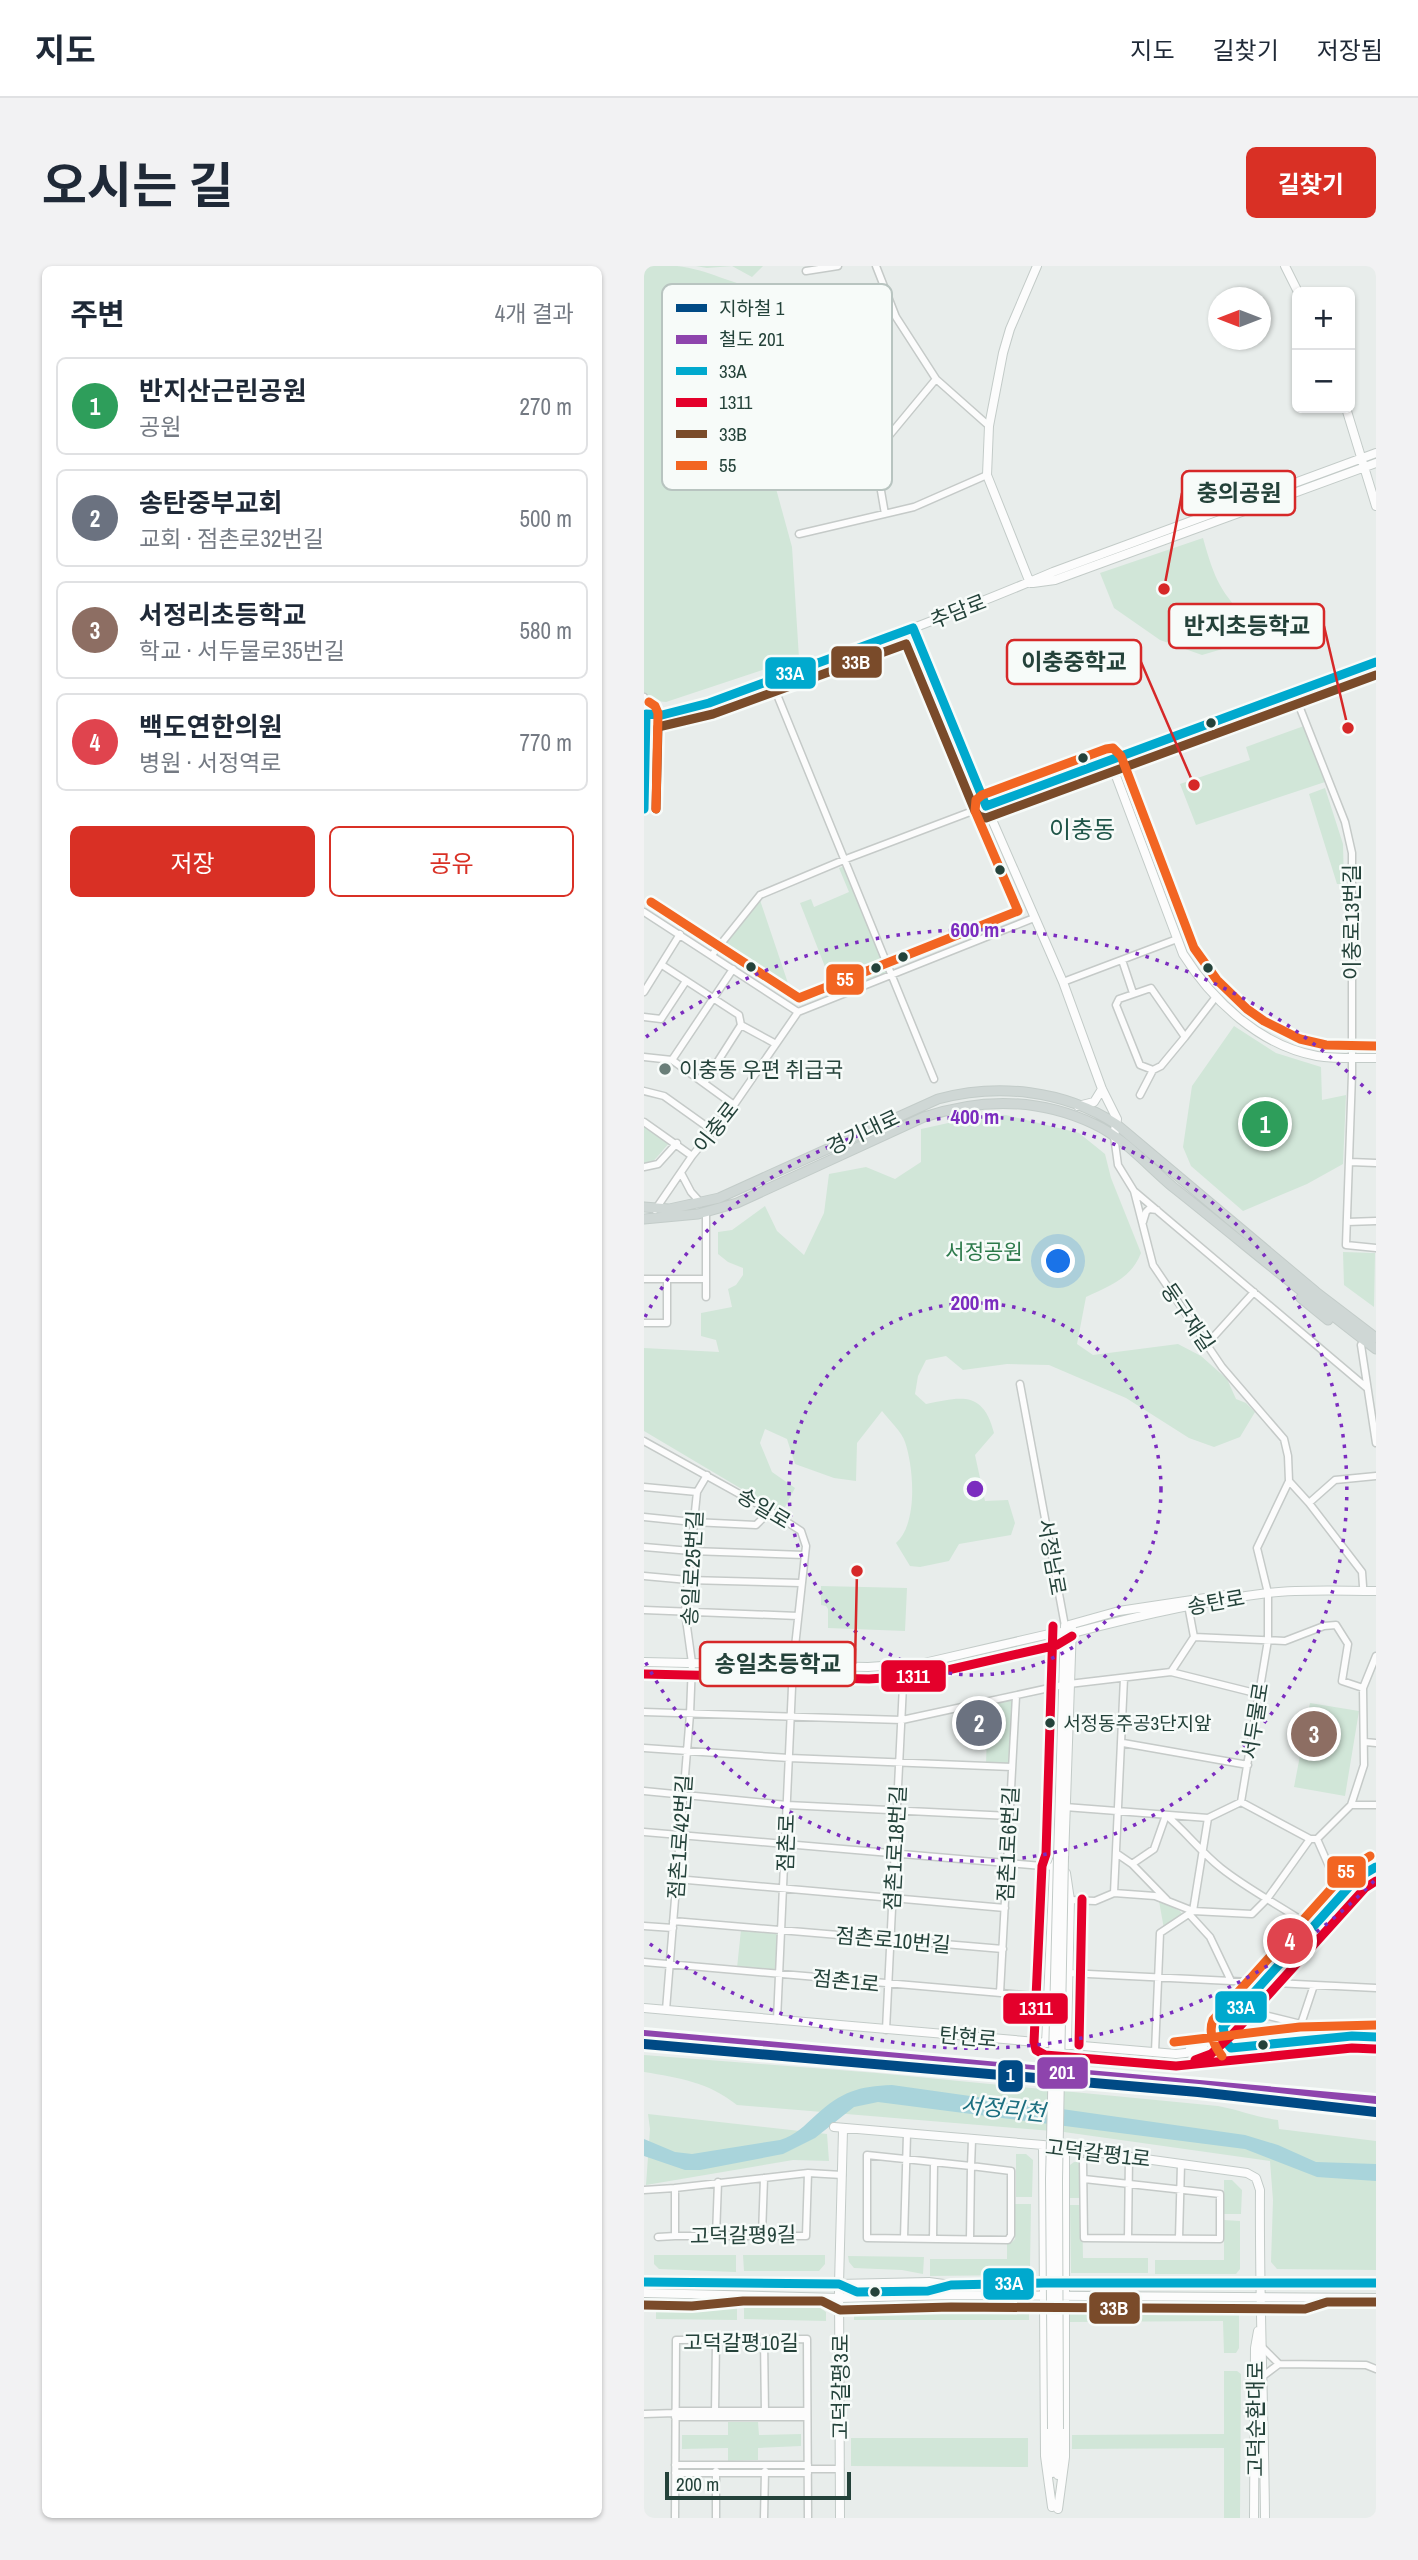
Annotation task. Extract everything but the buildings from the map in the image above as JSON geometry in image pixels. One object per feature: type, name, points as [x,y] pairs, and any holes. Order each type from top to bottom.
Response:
[{"type":"main road","name":"경기대로","points":[[644,1207],[669,1209],[701,1203],[738,1189],[916,1108],[955,1094],[999,1089],[1029,1093],[1078,1106],[1102,1115],[1116,1124],[1376,1349]]},
{"type":"main road","name":"경기대로","points":[[645,1219],[706,1213],[750,1197],[924,1117],[966,1105],[998,1102],[1041,1107],[1094,1124],[1114,1136],[1150,1168],[1281,1269],[1376,1338]]},
{"type":"main road","name":"경기대로","points":[[1281,1269],[1301,1273],[1376,1332]]},
{"type":"main road","name":"경기대로","points":[[1281,1269],[1312,1308],[1376,1357]]},
{"type":"street","points":[[806,271],[838,266]]},
{"type":"street","points":[[876,266],[883,284]]},
{"type":"street","points":[[1030,583],[987,475],[989,426],[1010,329],[1037,266]]},
{"type":"street","points":[[1285,266],[1296,287]]},
{"type":"street","points":[[892,307],[936,379],[989,426]]},
{"type":"street","points":[[892,432],[936,379]]},
{"type":"street","points":[[1348,413],[1376,506]]},
{"type":"street","name":"추담로","points":[[645,714],[662,715],[771,680],[913,628],[1053,572],[1363,463],[1376,453]]},
{"type":"street","name":"추담로","points":[[1363,463],[1376,463]]},
{"type":"street","points":[[799,534],[914,507],[987,475]]},
{"type":"street","points":[[881,490],[885,514]]},
{"type":"street","points":[[913,628],[986,806],[1063,982],[1102,1089],[1117,1119],[1114,1136]]},
{"type":"street","points":[[712,955],[760,895],[986,806],[1376,662]]},
{"type":"street","points":[[771,680],[934,1079]]},
{"type":"street","name":"이충로13번길","points":[[1294,693],[1346,822],[1352,853],[1350,1162],[1346,1245],[1376,1248]]},
{"type":"street","points":[[644,809],[645,714]]},
{"type":"street","points":[[1110,760],[1177,939],[1197,976],[1216,998],[1269,1038],[1298,1051],[1334,1058],[1376,1058]]},
{"type":"street","points":[[644,912],[798,1012],[1034,918]]},
{"type":"street","points":[[644,992],[680,934]]},
{"type":"street","points":[[1063,982],[1177,939]]},
{"type":"street","points":[[1122,960],[1133,993]]},
{"type":"street","points":[[662,965],[739,1016],[741,1025],[704,1083]]},
{"type":"street","points":[[672,1060],[733,969]]},
{"type":"street","points":[[644,1017],[662,1018],[686,981]]},
{"type":"street","points":[[1153,1070],[1140,1065],[1116,1005],[1119,999],[1151,988],[1185,1037]]},
{"type":"street","points":[[1140,1095],[1153,1070],[1161,1066],[1216,998]]},
{"type":"street","name":"이충로","points":[[645,1219],[657,1208],[692,1156],[734,1105],[798,1012]]},
{"type":"street","points":[[741,1025],[776,1044]]},
{"type":"street","points":[[644,1057],[672,1060],[734,1105]]},
{"type":"street","points":[[1078,1106],[1094,1102],[1102,1089]]},
{"type":"street","points":[[644,1091],[664,1096],[713,1131]]},
{"type":"street","points":[[644,1122],[692,1156]]},
{"type":"street","name":"둥구재길","points":[[1114,1136],[1118,1165],[1134,1191],[1153,1265],[1222,1367],[1284,1439],[1289,1481]]},
{"type":"street","points":[[644,1167],[658,1164],[677,1143]]},
{"type":"street","points":[[1350,1162],[1376,1163]]},
{"type":"street","points":[[681,1173],[691,1192],[701,1203]]},
{"type":"street","points":[[1134,1191],[1367,1388]]},
{"type":"street","points":[[1142,1223],[1149,1209],[1162,1213]]},
{"type":"street","points":[[706,1213],[706,1297]]},
{"type":"street","points":[[1348,1222],[1376,1221]]},
{"type":"street","points":[[644,1279],[706,1279]]},
{"type":"street","points":[[644,1322],[667,1323],[667,1279]]},
{"type":"street","points":[[1207,1344],[1254,1292]]},
{"type":"street","points":[[1361,1345],[1376,1443]]},
{"type":"street","name":"서정남로","points":[[1020,1384],[1067,1630],[1065,1807],[1061,1856]]},
{"type":"street","name":"송일로","points":[[644,1441],[801,1531],[806,1546],[793,1665]]},
{"type":"street","name":"송일로25번길","points":[[692,1663],[685,1612],[697,1492],[707,1475]]},
{"type":"street","points":[[1309,1503],[1335,1480],[1376,1476]]},
{"type":"street","points":[[1267,1591],[1257,1548],[1289,1481],[1362,1572],[1363,1586]]},
{"type":"street","points":[[644,1487],[697,1492]]},
{"type":"street","points":[[644,1517],[756,1525],[770,1511]]},
{"type":"street","points":[[644,1547],[804,1555]]},
{"type":"street","points":[[644,1576],[800,1583]]},
{"type":"street","name":"송탄로","points":[[644,1662],[904,1665],[924,1663],[1067,1630],[1119,1611],[1297,1586],[1363,1586],[1376,1589]]},
{"type":"street","name":"송탄로","points":[[1267,1591],[1376,1589]]},
{"type":"street","name":"서두물로","points":[[1241,1802],[1268,1640],[1267,1591]]},
{"type":"street","points":[[1171,1672],[1194,1637],[1188,1603]]},
{"type":"street","points":[[644,1610],[798,1616]]},
{"type":"street","points":[[1194,1637],[1285,1641],[1324,1626],[1336,1625],[1348,1644],[1342,1681],[1363,1688]]},
{"type":"street","points":[[1155,2052],[1160,1933],[1191,1913],[1252,1914],[1267,1899],[1313,1839],[1351,1805],[1364,1765],[1363,1688],[1376,1656]]},
{"type":"street","name":"점촌1로42번길","points":[[666,2010],[692,1663]]},
{"type":"street","name":"점촌로","points":[[777,2020],[793,1665]]},
{"type":"street","name":"점촌1로18번길","points":[[886,2030],[904,1665]]},
{"type":"street","points":[[644,1712],[902,1720],[1066,1684],[1171,1672],[1259,1694]]},
{"type":"street","points":[[1114,1893],[1124,1678]]},
{"type":"street","name":"서정남로","points":[[1061,1856],[1066,1684]]},
{"type":"street","name":"점촌1로6번길","points":[[1000,1993],[1016,1696]]},
{"type":"street","points":[[1365,1742],[1376,1743]]},
{"type":"street","points":[[1123,1743],[1248,1765]]},
{"type":"street","points":[[644,1748],[789,1758],[1012,1767]]},
{"type":"street","points":[[644,1791],[787,1805],[1010,1816]]},
{"type":"street","points":[[1065,1807],[1208,1818],[1241,1802],[1313,1839],[1336,1882]]},
{"type":"street","points":[[1351,1805],[1376,1805]]},
{"type":"street","points":[[1166,1815],[1201,1852],[1224,1870],[1313,1928]]},
{"type":"street","points":[[1132,1864],[1154,1849],[1166,1815]]},
{"type":"street","points":[[1191,1913],[1208,1818]]},
{"type":"street","points":[[644,1832],[1054,1867]]},
{"type":"street","points":[[1116,1853],[1132,1864],[1168,1901]]},
{"type":"street","points":[[1046,2043],[1054,1867],[1061,1856]]},
{"type":"street","points":[[1061,1856],[1070,1900],[1067,2045]]},
{"type":"street","points":[[1056,2511],[1050,2179],[1061,1856]]},
{"type":"street","points":[[1176,2054],[1205,2043],[1223,2027],[1357,1878],[1376,1867]]},
{"type":"street","points":[[676,1880],[893,1896],[1005,1908]]},
{"type":"street","points":[[1070,1900],[1095,1900],[1114,1893],[1155,1896],[1168,1901],[1191,1913],[1210,1937],[1231,1981]]},
{"type":"street","name":"점촌로10번길","points":[[644,1926],[782,1930],[1003,1950]]},
{"type":"street","name":"점촌1로","points":[[644,1962],[1047,1997]]},
{"type":"street","points":[[1068,1973],[1376,1988]]},
{"type":"street","points":[[1296,2041],[1314,1985]]},
{"type":"street","points":[[1243,2005],[1256,2013],[1301,2024]]},
{"type":"street","name":"탄현로","points":[[644,2008],[1176,2054],[1352,2036],[1376,2037]]},
{"type":"street","points":[[1223,2027],[1226,2042],[1231,2048]]},
{"type":"street","name":"고덕갈평1로","points":[[834,2127],[843,2130],[1043,2145],[1247,2173],[1256,2178],[1259,2190],[1259,2282]]},
{"type":"street","name":"고덕갈평3로","points":[[840,2518],[839,2284],[843,2130]]},
{"type":"street","points":[[904,2238],[906,2134]]},
{"type":"street","points":[[970,2239],[972,2140]]},
{"type":"street","points":[[1043,2145],[1045,2456],[1056,2511]]},
{"type":"street","points":[[1052,2518],[1056,2511],[1065,2457],[1065,2148]]},
{"type":"street","points":[[867,2155],[905,2159],[1011,2171],[1011,2235],[1008,2239],[867,2238],[867,2155]]},
{"type":"street","points":[[1128,2238],[1129,2156]]},
{"type":"street","points":[[1083,2161],[1084,2238],[1220,2239],[1220,2194],[1084,2179]]},
{"type":"street","points":[[933,2239],[934,2163]]},
{"type":"street","points":[[1179,2238],[1181,2164]]},
{"type":"street","points":[[644,2190],[808,2173],[842,2175]]},
{"type":"street","name":"고덕갈평9길","points":[[675,2188],[675,2236],[806,2236],[808,2173]]},
{"type":"street","points":[[762,2235],[764,2178]]},
{"type":"street","points":[[716,2236],[718,2182]]},
{"type":"street","points":[[1042,2198],[1064,2198]]},
{"type":"street","points":[[658,2237],[675,2236]]},
{"type":"street","points":[[644,2282],[1376,2283]]},
{"type":"street","name":"고덕순환대로","points":[[1259,2282],[1264,2376],[1265,2518]]},
{"type":"street","points":[[644,2293],[840,2298],[1376,2298]]},
{"type":"street","name":"고덕순환대로","points":[[1254,2518],[1255,2348],[1260,2321]]},
{"type":"street","points":[[764,2339],[765,2414]]},
{"type":"street","name":"고덕갈평10길","points":[[675,2518],[676,2340],[764,2339],[807,2339],[808,2518]]},
{"type":"street","points":[[715,2414],[716,2341]]},
{"type":"street","points":[[1263,2348],[1279,2364]]},
{"type":"street","points":[[1264,2376],[1279,2364],[1366,2365],[1376,2369]]},
{"type":"street","points":[[644,2414],[807,2414]]},
{"type":"street","points":[[675,2469],[716,2465],[765,2469],[840,2469]]},
{"type":"street","points":[[716,2465],[716,2518]]},
{"type":"street","points":[[675,2469],[716,2474],[765,2469]]},
{"type":"street","points":[[764,2518],[765,2469]]},
{"type":"green space","points":[[644,266],[677,266],[741,284],[662,284],[662,490],[776,490],[792,547],[799,658],[666,702],[644,700]]},
{"type":"green space","points":[[696,266],[732,266],[707,268]]},
{"type":"green space","points":[[732,266],[763,266],[752,277]]},
{"type":"green space","points":[[1203,538],[1220,585],[1251,624],[1243,643],[1202,655],[1160,640],[1114,608],[1100,573]]},
{"type":"green space","points":[[1304,726],[1325,782],[1196,825],[1180,784],[1250,760],[1246,747]]},
{"type":"green space","points":[[1325,788],[1343,844],[1344,884],[1337,884],[1309,794]]},
{"type":"green space","points":[[845,866],[888,972],[855,984],[851,974],[831,982],[800,903],[811,899],[814,907],[849,892],[839,868]]},
{"type":"green space","points":[[760,900],[794,1001],[718,954]]},
{"type":"green space","points":[[1234,1026],[1276,1053],[1321,1067],[1322,1100],[1346,1095],[1343,1164],[1307,1184],[1243,1211],[1191,1166],[1183,1147],[1192,1086]]},
{"type":"green space","name":"서정공원","points":[[1006,1115],[1079,1133],[1105,1154],[1111,1178],[1141,1253],[1125,1275],[1086,1297],[1077,1344],[1093,1355],[1178,1344],[1201,1356],[1227,1379],[1236,1399],[1246,1403],[1255,1412],[1240,1437],[1214,1447],[1189,1438],[1126,1398],[1049,1365],[1007,1364],[963,1370],[946,1356],[926,1360],[918,1376],[915,1394],[926,1404],[960,1399],[977,1403],[984,1409],[994,1433],[975,1455],[985,1501],[1008,1500],[1015,1523],[1011,1535],[959,1544],[949,1561],[920,1567],[910,1566],[896,1543],[908,1523],[912,1480],[903,1438],[882,1411],[857,1443],[856,1481],[834,1478],[795,1464],[787,1439],[765,1429],[760,1443],[772,1472],[795,1488],[782,1513],[644,1431],[644,1348],[719,1352],[716,1340],[701,1336],[701,1313],[732,1307],[728,1289],[736,1285],[743,1275],[743,1268],[718,1254],[718,1232],[732,1230],[765,1206],[777,1231],[804,1255],[824,1213],[829,1174],[866,1167],[895,1179],[921,1162],[921,1129],[980,1116]]},
{"type":"green space","points":[[644,1124],[670,1142],[651,1164],[644,1164]]},
{"type":"green space","points":[[1343,1252],[1375,1253],[1374,1307],[1344,1285]]},
{"type":"green space","points":[[821,1586],[907,1588],[905,1631],[828,1628],[828,1609],[821,1605]]},
{"type":"green space","points":[[1015,1699],[1010,1765],[986,1764],[988,1705]]},
{"type":"green space","points":[[1310,1703],[1359,1711],[1345,1796],[1294,1787]]},
{"type":"green space","points":[[1159,1901],[1180,1911],[1183,1916],[1164,1929]]},
{"type":"green space","points":[[741,1930],[782,1930],[779,1972],[737,1968]]},
{"type":"green space","points":[[644,2055],[877,2073],[1218,2106],[1278,2120],[1279,2129],[1376,2141],[1376,2270],[1277,2269],[1271,2262],[1273,2200],[1270,2161],[1064,2132],[737,2105],[704,2086],[644,2072]]},
{"type":"green space","points":[[648,2114],[827,2134],[829,2161],[793,2160],[646,2185],[650,2129]]},
{"type":"green space","points":[[1016,2154],[1026,2154],[1033,2160],[1032,2197],[1016,2197]]},
{"type":"green space","points":[[1082,2162],[1082,2198],[1070,2198],[1070,2165]]},
{"type":"green space","points":[[1224,2180],[1232,2180],[1242,2190],[1241,2214],[1224,2214]]},
{"type":"green space","points":[[1015,2204],[1031,2204],[1030,2267],[1025,2275],[930,2276],[930,2259],[1007,2259],[1007,2243],[1015,2239]]},
{"type":"green space","points":[[1070,2205],[1082,2205],[1083,2258],[1148,2258],[1148,2273],[1071,2273]]},
{"type":"green space","points":[[1224,2220],[1240,2221],[1240,2269],[1236,2274],[1155,2274],[1155,2260],[1224,2260]]},
{"type":"green space","points":[[654,2255],[736,2255],[736,2272],[659,2269],[654,2264]]},
{"type":"green space","points":[[743,2255],[825,2255],[825,2264],[819,2271],[744,2271]]},
{"type":"green space","points":[[848,2256],[924,2257],[923,2274],[902,2270],[854,2268]]},
{"type":"green space","points":[[663,2300],[737,2304],[737,2320],[656,2319],[656,2307]]},
{"type":"green space","points":[[744,2304],[819,2307],[826,2312],[826,2321],[744,2319]]},
{"type":"green space","points":[[1075,2304],[1231,2307],[1239,2313],[1239,2348],[1236,2353],[1224,2353],[1223,2321],[1070,2322],[1070,2308]]},
{"type":"green space","points":[[939,2306],[1024,2308],[1029,2312],[1029,2320],[854,2320],[854,2311],[857,2308],[928,2309]]},
{"type":"green space","points":[[1224,2371],[1237,2371],[1241,2374],[1240,2518],[1224,2518],[1224,2448],[1072,2449],[1072,2435],[1224,2434]]},
{"type":"green space","points":[[728,2422],[758,2422],[759,2435],[801,2434],[801,2446],[758,2448],[758,2460],[728,2461],[728,2448],[682,2449],[682,2435],[728,2435]]},
{"type":"green space","points":[[851,2438],[1028,2438],[1028,2467],[851,2466]]},
{"type":"water","name":"서정리천","points":[[892,2085],[1245,2135],[1278,2145],[1316,2162],[1376,2164],[1376,2181],[1317,2177],[1245,2149],[878,2102],[854,2107],[815,2138],[783,2154],[700,2170],[685,2170],[644,2156],[644,2139],[675,2152],[692,2154],[780,2140],[795,2133],[842,2096],[860,2089]]},
{"type":"metro line","name":"1","points":[[644,2044],[1198,2092],[1376,2112]]},
{"type":"rail line","name":"201","points":[[644,2035],[1376,2101]]},
{"type":"transit line","name":"33A","points":[[644,809],[646,714],[662,715],[709,703],[913,628],[986,806],[1376,662]]},
{"type":"transit line","name":"33B","points":[[656,809],[658,727],[713,714],[906,644],[975,811],[986,818],[1376,675]]},
{"type":"transit line","name":"55","points":[[649,702],[655,706],[658,713],[656,809]]},
{"type":"transit line","name":"55","points":[[651,902],[799,998],[1018,911],[975,811],[976,800],[982,795],[1113,748],[1121,756],[1194,948],[1217,980],[1247,1009],[1300,1039],[1326,1045],[1376,1046]]},
{"type":"transit line","name":"1311","points":[[1053,1626],[1046,1854],[1042,1866],[1034,2042],[1036,2050],[1045,2055],[1176,2066],[1352,2048],[1375,2049]]},
{"type":"transit line","name":"1311","points":[[644,1674],[869,1679],[926,1675],[1057,1645],[1072,1636]]},
{"type":"transit line","name":"55","points":[[1222,2056],[1213,2039],[1213,2020],[1348,1870],[1370,1856]]},
{"type":"transit line","name":"33A","points":[[1376,1867],[1357,1878],[1223,2027],[1226,2042],[1231,2048],[1352,2036],[1376,2037]]},
{"type":"transit line","name":"1311","points":[[1195,2060],[1211,2054],[1231,2036],[1365,1888],[1376,1881]]},
{"type":"transit line","name":"1311","points":[[1079,2045],[1082,1899]]},
{"type":"transit line","name":"55","points":[[1174,2042],[1300,2027],[1376,2025]]},
{"type":"transit line","name":"33A","points":[[644,2282],[839,2284],[857,2292],[928,2291],[951,2285],[1044,2283],[1376,2283]]},
{"type":"transit line","name":"33B","points":[[644,2305],[822,2301],[840,2310],[951,2307],[1305,2309],[1327,2302],[1376,2302]]},
{"type":"place","name":"충의공원","points":[[1164,589]]},
{"type":"place","name":"반지초등학교","points":[[1348,728]]},
{"type":"place","name":"이충중학교","points":[[1194,785]]},
{"type":"place","name":"이충동 우편 취급국","points":[[665,1069]]},
{"type":"place","name":"반지산근린공원","points":[[1265,1124]]},
{"type":"place","name":"송일초등학교","points":[[857,1571]]},
{"type":"place","name":"송탄중부교회","points":[[979,1723]]},
{"type":"place","name":"서정동주공3단지앞","points":[[1050,1723]]},
{"type":"place","name":"서정리초등학교","points":[[1314,1734]]},
{"type":"place","name":"백도연한의원","points":[[1290,1941]]},
{"type":"district","name":"이충동","points":[[1082,829]]}]
